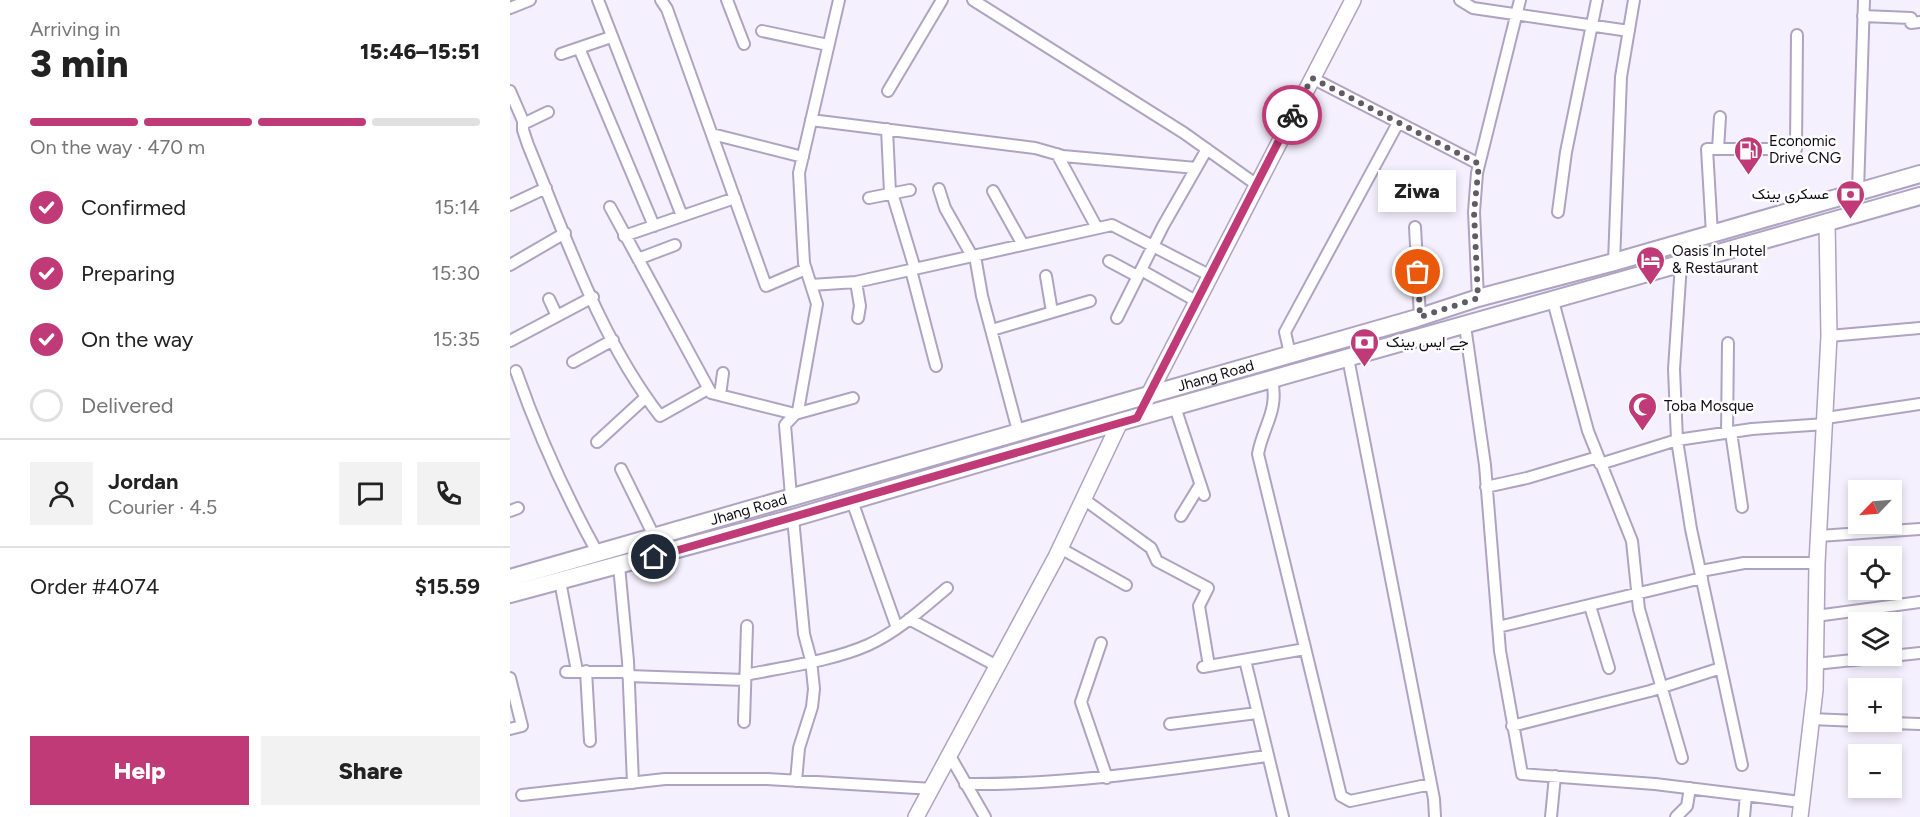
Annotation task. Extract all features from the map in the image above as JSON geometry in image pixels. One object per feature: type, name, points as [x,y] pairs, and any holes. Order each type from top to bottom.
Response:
[{"type":"main road","name":"Jhang Road","points":[[510,578],[1420,317],[1478,298],[1614,262],[1920,174]]},
{"type":"main road","name":"Jhang Road","points":[[510,594],[793,518],[1129,420],[1920,196]]},
{"type":"street","points":[[510,8],[530,0]]},
{"type":"street","points":[[598,0],[682,216]]},
{"type":"street","points":[[661,0],[667,9],[766,286],[806,269]]},
{"type":"street","points":[[791,496],[785,425],[795,414],[817,304],[806,269],[800,173],[839,0]]},
{"type":"street","points":[[888,92],[942,0]]},
{"type":"street","points":[[973,0],[1044,42],[1207,149],[1257,185]]},
{"type":"street","points":[[916,817],[933,789],[1085,500],[1129,420],[1148,395],[1353,0]]},
{"type":"street","points":[[1460,0],[1473,8],[1629,31]]},
{"type":"street","points":[[1478,298],[1474,212],[1479,164],[1520,0]]},
{"type":"street","points":[[1558,212],[1566,152],[1597,0]]},
{"type":"street","points":[[1614,262],[1621,76],[1634,0]]},
{"type":"street","points":[[1858,191],[1863,0]]},
{"type":"street","points":[[731,1],[744,44]]},
{"type":"street","points":[[1863,16],[1911,18],[1911,23],[1920,22]]},
{"type":"street","points":[[762,31],[828,45]]},
{"type":"street","points":[[1712,234],[1707,148],[1796,149],[1797,34]]},
{"type":"street","points":[[561,54],[611,37]]},
{"type":"street","points":[[579,48],[654,226]]},
{"type":"street","points":[[1312,78],[1479,164]]},
{"type":"street","points":[[510,91],[523,124],[522,130],[565,234],[636,385],[660,416],[708,389]]},
{"type":"street","points":[[523,124],[548,112]]},
{"type":"street","points":[[1718,148],[1720,117]]},
{"type":"street","points":[[811,120],[1035,148],[1057,154],[1196,168]]},
{"type":"street","points":[[1290,354],[1286,332],[1398,123]]},
{"type":"street","points":[[887,129],[891,193],[913,269],[936,366]]},
{"type":"street","points":[[712,134],[803,157]]},
{"type":"street","points":[[1117,318],[1152,246],[1207,149]]},
{"type":"street","points":[[1057,154],[1097,228]]},
{"type":"street","points":[[510,205],[546,188]]},
{"type":"street","points":[[939,189],[945,208],[973,256],[1018,431]]},
{"type":"street","points":[[869,198],[910,190]]},
{"type":"street","points":[[993,191],[1023,245]]},
{"type":"street","points":[[624,236],[735,198]]},
{"type":"street","points":[[610,207],[711,393],[795,414],[853,398]]},
{"type":"street","points":[[1466,326],[1486,487],[1498,627],[1512,726],[1522,774],[1746,795],[1800,809],[1815,664],[1817,563],[1829,336],[1827,222]]},
{"type":"street","points":[[811,285],[856,282],[1113,225],[1209,275]]},
{"type":"street","points":[[1415,227],[1420,317]]},
{"type":"street","points":[[510,265],[565,234]]},
{"type":"street","points":[[638,259],[675,245]]},
{"type":"street","points":[[1109,261],[1196,301]]},
{"type":"street","points":[[1681,264],[1674,369],[1677,440],[1701,575],[1742,765]]},
{"type":"street","points":[[1046,276],[1052,312]]},
{"type":"street","points":[[856,282],[860,306],[858,318]]},
{"type":"street","points":[[510,341],[593,297]]},
{"type":"street","points":[[549,299],[557,316]]},
{"type":"street","points":[[992,330],[1090,301]]},
{"type":"street","points":[[1553,301],[1588,431],[1632,541],[1640,609],[1682,758]]},
{"type":"street","points":[[1829,336],[1920,328]]},
{"type":"street","points":[[573,362],[613,340]]},
{"type":"street","points":[[1728,343],[1729,433],[1742,507]]},
{"type":"street","points":[[1348,358],[1431,784],[1435,817]]},
{"type":"street","points":[[516,371],[535,425],[571,504],[597,552]]},
{"type":"street","points":[[720,395],[723,374]]},
{"type":"street","points":[[1272,380],[1276,396],[1268,429],[1261,439],[1258,454],[1341,796],[1350,801],[1431,784]]},
{"type":"street","points":[[597,442],[646,397]]},
{"type":"street","points":[[1486,487],[1677,440],[1826,421],[1920,404]]},
{"type":"street","points":[[1175,407],[1202,490],[1181,516]]},
{"type":"street","points":[[621,469],[654,536]]},
{"type":"street","points":[[1085,500],[1151,548],[1156,561],[1208,588],[1199,606],[1206,667],[1305,649]]},
{"type":"street","points":[[852,501],[897,627]]},
{"type":"street","points":[[793,518],[804,634],[811,660],[812,707],[799,748],[796,781]]},
{"type":"street","points":[[1820,536],[1920,529]]},
{"type":"street","points":[[1060,548],[1126,585]]},
{"type":"street","points":[[1498,627],[1638,595],[1744,563],[1817,563]]},
{"type":"street","points":[[619,566],[628,674],[633,783]]},
{"type":"street","points":[[560,581],[590,741]]},
{"type":"street","points":[[576,671],[745,678],[866,646],[909,619],[947,588]]},
{"type":"street","points":[[1816,616],[1920,602]]},
{"type":"street","points":[[1590,606],[1609,668]]},
{"type":"street","points":[[909,619],[997,666]]},
{"type":"street","points":[[744,722],[747,626]]},
{"type":"street","points":[[1101,643],[1081,702],[1107,778]]},
{"type":"street","points":[[1815,664],[1920,653]]},
{"type":"street","points":[[1245,660],[1283,817]]},
{"type":"street","points":[[1512,726],[1663,687],[1721,668]]},
{"type":"street","points":[[510,678],[522,726],[510,729]]},
{"type":"street","points":[[1170,724],[1257,713]]},
{"type":"street","points":[[1811,719],[1848,721]]},
{"type":"street","points":[[1902,723],[1920,724]]},
{"type":"street","points":[[950,756],[985,817]]},
{"type":"street","points":[[965,784],[1027,785],[1107,778],[1267,756]]},
{"type":"street","points":[[1551,817],[1556,776]]},
{"type":"street","points":[[522,795],[665,779],[796,781],[933,789]]},
{"type":"street","points":[[1676,817],[1687,806],[1690,788]]},
{"type":"street","points":[[1744,817],[1746,795]]},
{"type":"way so far","points":[[1292,115],[1312,78],[1479,164],[1474,212],[1478,298],[1420,317],[1418,272]]},
{"type":"place","name":"Economic Drive CNG","points":[[1748,176]]},
{"type":"place","name":"عسکری بینک","points":[[1850,220]]},
{"type":"place","name":"Ziwa","points":[[1418,272]]},
{"type":"place","name":"Oasis In Hotel & Restaurant","points":[[1651,286]]},
{"type":"place","name":"جے ایس بینک","points":[[1365,368]]},
{"type":"place","name":"Toba Mosque","points":[[1643,432]]},
{"type":"route","points":[[654,557],[1137,418],[1292,115]]}]
